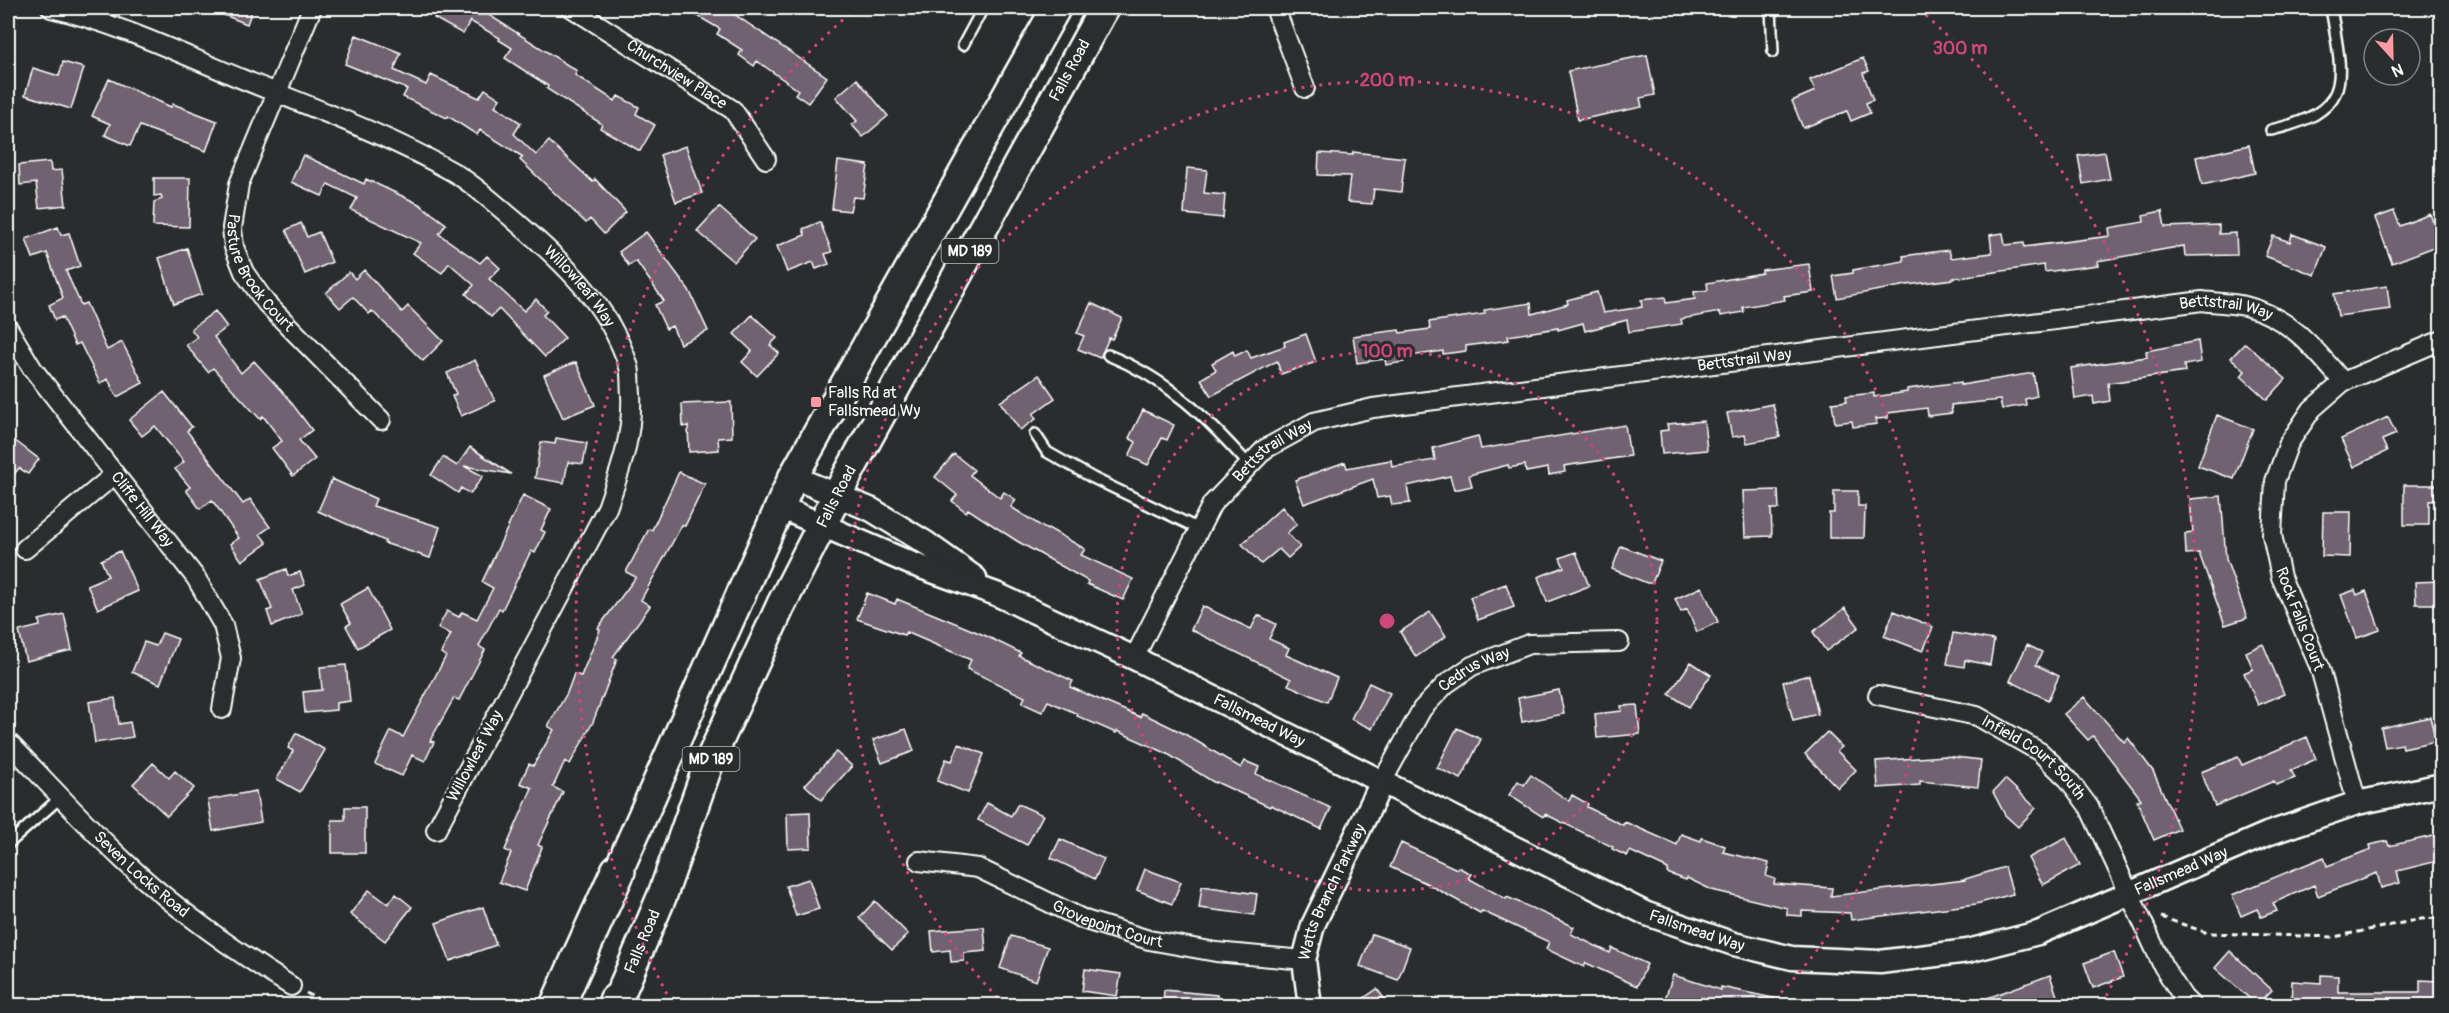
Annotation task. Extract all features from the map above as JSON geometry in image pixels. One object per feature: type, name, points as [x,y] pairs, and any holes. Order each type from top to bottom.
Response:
[{"type":"highway","points":[[557,1005],[618,871]]},
{"type":"main road","name":"MD 189","points":[[574,1005],[618,871],[794,477],[1056,8]]},
{"type":"main road","name":"Falls Road","points":[[616,1004],[662,896],[710,760],[781,605],[837,494],[1104,8]]},
{"type":"street","name":"Willowleaf Way","points":[[51,8],[90,16],[365,129],[454,173],[490,199],[546,247],[592,295],[613,327],[630,369],[632,417],[625,458],[607,508],[436,830]]},
{"type":"street","name":"Pasture Brook Court","points":[[312,8],[239,184],[232,228],[234,247],[244,272],[266,303],[381,420]]},
{"type":"street","name":"Churchview Place","points":[[572,8],[733,110],[766,159]]},
{"type":"street","points":[[1275,8],[1305,88]]},
{"type":"street","name":"Bettstrail Way","points":[[1134,658],[1212,504],[1249,465],[1265,449],[1314,422],[1373,408],[2202,301],[2245,306],[2289,325],[2310,342],[2343,382]]},
{"type":"street","name":"Cliffe Hill Way","points":[[8,328],[32,368],[196,578],[223,624],[231,658],[222,709]]},
{"type":"street","points":[[2343,382],[2442,339]]},
{"type":"street","name":"Rock Falls Court","points":[[2343,382],[2312,409],[2289,443],[2275,481],[2272,535],[2281,577],[2320,668],[2357,803]]},
{"type":"street","points":[[25,549],[114,474]]},
{"type":"street","name":"Fallsmead Way","points":[[794,477],[872,510],[926,543],[996,594]]},
{"type":"street","name":"Fallsmead Way","points":[[780,507],[910,563],[996,594],[1134,658],[1647,914],[1734,944],[1792,958],[1880,962],[1968,951],[2038,933],[2267,834],[2357,803],[2442,785]]},
{"type":"street","name":"Cedrus Way","points":[[1382,782],[1422,709],[1446,684],[1472,666],[1528,644],[1619,642]]},
{"type":"street","name":"Infield Court South","points":[[1878,695],[1977,716],[2040,752],[2068,779],[2089,807],[2163,966],[2183,997],[2192,1005]]},
{"type":"street","name":"Seven Locks Road","points":[[8,742],[123,860],[174,904],[245,958],[291,986]]},
{"type":"street","name":"Watts Branch Parkway","points":[[1310,1005],[1304,960],[1313,925],[1382,782]]},
{"type":"street","name":"Grovepoint Court","points":[[919,861],[978,868],[1085,920],[1149,940],[1216,952],[1304,960]]},
{"type":"lane","points":[[963,45],[983,8]]},
{"type":"lane","points":[[1771,8],[1773,52]]},
{"type":"lane","points":[[2271,130],[2311,119],[2335,97],[2339,84],[2338,53],[2331,8]]},
{"type":"lane","points":[[1108,355],[1134,366],[1191,404],[1249,465]]},
{"type":"lane","points":[[1035,434],[1047,452],[1093,478],[1199,529]]},
{"type":"lane","points":[[8,844],[61,797]]},
{"type":"path","points":[[2156,912],[2158,916],[2208,933],[2334,937],[2421,919],[2442,918]]},
{"type":"path","points":[[291,986],[332,1005]]},
{"type":"building","points":[[206,8],[253,8],[247,24]]},
{"type":"building","points":[[439,8],[478,8],[577,71],[575,75],[615,101],[618,96],[639,107],[636,114],[655,125],[640,151],[600,128],[602,124],[547,89],[548,86],[505,58],[512,48],[499,40],[500,38],[470,21],[463,34],[434,18]]},
{"type":"building","points":[[684,8],[725,8],[827,77],[808,103],[795,94],[798,90],[757,61],[754,66],[739,55],[742,50],[717,34],[720,29]]},
{"type":"building","points":[[356,35],[401,53],[394,70],[426,85],[431,75],[479,98],[485,89],[500,99],[495,106],[521,123],[514,134],[536,155],[549,141],[593,182],[595,179],[626,212],[604,234],[590,219],[586,223],[520,160],[523,157],[480,130],[477,135],[448,116],[447,118],[403,97],[407,89],[345,64]]},
{"type":"building","points":[[1647,55],[1655,95],[1640,98],[1642,107],[1578,120],[1568,71]]},
{"type":"building","points":[[1863,58],[1869,71],[1863,73],[1873,100],[1866,103],[1870,113],[1851,121],[1847,111],[1803,128],[1792,101],[1815,91],[1810,80]]},
{"type":"building","points":[[63,62],[84,68],[71,109],[25,95],[33,68],[59,76]]},
{"type":"building","points":[[109,79],[171,107],[173,104],[217,121],[206,151],[140,126],[130,146],[105,135],[110,124],[92,116]]},
{"type":"building","points":[[857,79],[888,116],[863,137],[852,125],[857,121],[836,97]]},
{"type":"building","points":[[2249,145],[2255,173],[2202,185],[2196,157]]},
{"type":"building","points":[[686,146],[702,193],[676,202],[660,155]]},
{"type":"building","points":[[1353,152],[1405,158],[1401,192],[1374,189],[1372,204],[1347,202],[1350,176],[1318,175],[1319,153],[1353,155]]},
{"type":"building","points":[[2105,152],[2110,179],[2083,184],[2078,156]]},
{"type":"building","points":[[303,155],[364,184],[366,179],[419,204],[446,224],[439,234],[480,263],[487,256],[500,268],[489,279],[524,311],[536,299],[547,311],[543,315],[565,338],[545,357],[499,309],[491,317],[466,294],[474,285],[449,263],[442,273],[413,253],[421,243],[351,210],[357,198],[328,184],[322,196],[291,182]]},
{"type":"building","points":[[838,161],[868,165],[863,198],[853,197],[850,211],[832,209]]},
{"type":"building","points":[[50,162],[51,171],[62,170],[66,205],[39,208],[36,183],[20,185],[19,165]]},
{"type":"building","points":[[1187,168],[1207,170],[1204,193],[1225,195],[1223,218],[1184,214]]},
{"type":"building","points":[[154,178],[190,178],[189,227],[153,226],[154,202],[162,199],[161,195],[154,196]]},
{"type":"building","points":[[719,207],[755,239],[734,262],[697,231]]},
{"type":"building","points":[[2162,211],[2165,227],[2219,225],[2219,234],[2236,233],[2237,255],[2185,256],[2184,246],[2097,261],[2098,265],[2045,272],[2044,265],[1907,285],[1837,298],[1833,276],[1904,261],[1903,256],[1949,250],[1951,258],[1992,253],[1990,235],[2003,233],[2005,245],[2024,243],[2024,247],[2110,236],[2109,228],[2144,222],[2143,215]]},
{"type":"building","points":[[2394,211],[2400,226],[2430,214],[2442,244],[2392,263],[2375,218]]},
{"type":"building","points":[[820,222],[832,252],[825,254],[829,264],[816,269],[813,262],[787,272],[777,246],[805,235],[803,229]]},
{"type":"building","points":[[301,223],[307,237],[319,232],[332,262],[305,274],[286,230]]},
{"type":"building","points":[[58,227],[61,235],[69,233],[80,266],[66,271],[81,305],[86,303],[107,350],[122,342],[143,383],[117,397],[108,379],[100,383],[80,343],[75,345],[62,317],[55,320],[49,305],[63,298],[47,253],[33,258],[26,239]]},
{"type":"building","points":[[646,232],[689,290],[708,331],[680,344],[672,326],[666,329],[655,305],[664,301],[636,261],[629,266],[619,252]]},
{"type":"building","points":[[2292,234],[2326,247],[2315,275],[2265,256],[2273,236],[2290,242]]},
{"type":"building","points":[[187,248],[202,294],[174,304],[159,258]]},
{"type":"building","points":[[1809,264],[1813,292],[1784,296],[1785,300],[1743,307],[1744,312],[1721,316],[1720,312],[1681,319],[1682,324],[1629,332],[1627,320],[1585,331],[1583,323],[1558,330],[1558,328],[1508,336],[1509,340],[1466,346],[1466,351],[1443,354],[1443,351],[1403,357],[1404,362],[1386,365],[1385,359],[1357,363],[1353,336],[1399,330],[1400,333],[1430,329],[1429,322],[1485,314],[1484,310],[1531,303],[1532,314],[1568,304],[1567,300],[1597,292],[1603,313],[1642,307],[1641,300],[1665,297],[1666,303],[1695,299],[1694,292],[1708,290],[1707,283],[1762,273],[1762,270]]},
{"type":"building","points":[[364,270],[402,312],[408,306],[443,341],[423,361],[372,311],[369,314],[353,297],[340,308],[326,293],[349,272],[355,279]]},
{"type":"building","points":[[2387,286],[2390,309],[2338,316],[2334,294]]},
{"type":"building","points":[[1091,303],[1122,318],[1100,358],[1078,349],[1084,336],[1077,333]]},
{"type":"building","points":[[215,311],[227,327],[214,337],[241,373],[254,361],[287,397],[312,430],[299,440],[315,459],[293,476],[272,448],[282,441],[263,416],[260,419],[213,368],[208,372],[186,345],[197,337],[191,329]]},
{"type":"building","points":[[752,315],[777,338],[770,345],[779,353],[757,376],[742,362],[752,351],[734,334]]},
{"type":"building","points":[[1306,334],[1316,362],[1281,374],[1277,361],[1211,396],[1201,379],[1216,370],[1212,363],[1233,351],[1235,356],[1247,350],[1251,358],[1285,346],[1284,342]]},
{"type":"building","points":[[2198,341],[2201,362],[2184,365],[2185,372],[2108,383],[2110,401],[2094,404],[2093,396],[2075,399],[2071,368],[2147,357],[2146,351]]},
{"type":"building","points":[[2245,343],[2286,379],[2267,400],[2241,376],[2245,371],[2231,358]]},
{"type":"building","points":[[475,360],[495,401],[461,416],[452,396],[456,394],[447,373]]},
{"type":"building","points":[[576,362],[595,405],[563,418],[544,375]]},
{"type":"building","points":[[2033,373],[2037,396],[2025,399],[2026,405],[2002,409],[2000,400],[1951,405],[1952,413],[1928,416],[1927,408],[1888,413],[1888,418],[1876,419],[1877,424],[1853,427],[1852,421],[1835,423],[1832,403],[1847,401],[1846,396],[1874,393],[1874,397],[1907,392],[1907,389],[1961,382],[1961,385]]},
{"type":"building","points":[[1039,375],[1055,398],[1033,414],[1036,419],[1020,430],[1000,402]]},
{"type":"building","points":[[164,392],[192,427],[187,431],[243,504],[250,499],[270,527],[260,534],[267,543],[242,561],[230,544],[239,538],[212,500],[200,509],[186,490],[190,487],[175,469],[184,462],[155,426],[142,436],[129,420]]},
{"type":"building","points":[[731,402],[732,437],[718,438],[719,450],[689,452],[688,426],[683,427],[682,404]]},
{"type":"building","points":[[1773,404],[1780,437],[1747,443],[1745,435],[1732,437],[1727,413]]},
{"type":"building","points":[[1143,410],[1174,425],[1167,440],[1162,438],[1148,465],[1129,456],[1136,442],[1129,438]]},
{"type":"building","points":[[2217,415],[2253,429],[2234,479],[2198,466]]},
{"type":"building","points":[[2388,417],[2396,434],[2382,440],[2387,451],[2354,467],[2341,439]]},
{"type":"building","points":[[1704,421],[1707,450],[1662,454],[1660,431],[1668,430],[1667,424]]},
{"type":"building","points":[[1625,425],[1630,456],[1564,466],[1565,472],[1549,475],[1548,468],[1526,472],[1525,465],[1509,468],[1508,465],[1469,475],[1472,486],[1454,490],[1450,476],[1407,486],[1410,503],[1392,505],[1390,496],[1377,498],[1373,479],[1304,504],[1295,480],[1345,462],[1347,468],[1391,460],[1392,467],[1435,460],[1433,448],[1478,436],[1481,449]]},
{"type":"building","points":[[556,438],[587,443],[583,464],[568,462],[564,483],[535,478],[541,442],[555,444]]},
{"type":"building","points":[[14,440],[39,459],[28,474],[19,468],[8,482],[8,449]]},
{"type":"building","points":[[470,447],[511,474],[464,466],[483,476],[470,494],[461,488],[458,493],[431,475],[443,457],[457,466]]},
{"type":"building","points":[[954,454],[974,470],[970,475],[1000,498],[1004,492],[1016,500],[1011,507],[1047,530],[1048,528],[1085,549],[1081,555],[1133,579],[1123,600],[1087,584],[1088,581],[1017,541],[968,509],[966,512],[952,501],[957,495],[935,477]]},
{"type":"building","points":[[679,472],[705,484],[685,526],[682,525],[641,600],[650,606],[613,657],[617,659],[593,722],[570,764],[565,761],[553,787],[563,792],[538,845],[542,847],[525,891],[499,882],[511,853],[505,850],[532,788],[520,783],[529,764],[533,766],[554,730],[548,726],[567,693],[574,674],[581,676],[600,630],[598,628],[636,577],[626,572],[649,529],[652,530]]},
{"type":"building","points":[[332,479],[376,499],[373,506],[440,527],[430,558],[384,543],[385,541],[318,511]]},
{"type":"building","points":[[2404,485],[2442,485],[2442,500],[2429,501],[2429,525],[2404,525]]},
{"type":"building","points":[[1778,490],[1779,509],[1771,509],[1772,536],[1745,537],[1743,491]]},
{"type":"building","points":[[1834,491],[1858,491],[1858,506],[1865,506],[1864,538],[1829,538],[1829,513],[1834,513]]},
{"type":"building","points":[[523,495],[551,509],[541,530],[545,532],[535,553],[531,551],[502,610],[499,608],[479,646],[485,650],[459,700],[454,698],[430,741],[434,742],[425,761],[412,755],[402,776],[375,764],[391,731],[403,737],[446,656],[441,653],[451,634],[438,628],[447,611],[459,617],[462,612],[477,619],[493,588],[482,582]]},
{"type":"building","points":[[2221,496],[2226,559],[2247,618],[2225,625],[2199,553],[2186,554],[2185,534],[2193,533],[2190,499]]},
{"type":"building","points":[[1282,507],[1297,524],[1287,533],[1300,547],[1288,558],[1279,549],[1261,564],[1242,544]]},
{"type":"building","points":[[2323,512],[2351,512],[2350,557],[2322,556]]},
{"type":"building","points":[[1621,546],[1661,561],[1652,583],[1612,569]]},
{"type":"building","points":[[120,551],[138,591],[98,609],[87,585],[108,576],[101,560]]},
{"type":"building","points":[[1576,552],[1589,586],[1547,602],[1538,577],[1564,567],[1560,558]]},
{"type":"building","points":[[286,569],[288,576],[300,572],[305,585],[293,590],[302,614],[272,626],[267,611],[272,609],[260,579]]},
{"type":"building","points":[[2442,581],[2442,604],[2416,604],[2415,582]]},
{"type":"building","points":[[1506,584],[1514,607],[1478,620],[1470,597]]},
{"type":"building","points":[[1702,587],[1718,622],[1697,632],[1687,609],[1681,612],[1675,599]]},
{"type":"building","points":[[368,588],[390,630],[358,648],[346,626],[351,623],[340,604]]},
{"type":"building","points":[[2355,590],[2357,595],[2366,591],[2380,630],[2357,638],[2341,595]]},
{"type":"building","points":[[867,593],[895,604],[897,599],[984,635],[1021,653],[1019,656],[1073,681],[1070,687],[1140,717],[1142,713],[1183,733],[1241,768],[1245,761],[1259,767],[1256,774],[1331,808],[1321,829],[1271,805],[1270,807],[1215,783],[1166,753],[1077,716],[1078,714],[1048,701],[1042,712],[1022,703],[1025,697],[967,669],[971,660],[906,632],[904,635],[857,619]]},
{"type":"building","points":[[1202,606],[1251,629],[1258,615],[1276,624],[1269,639],[1289,648],[1286,655],[1337,678],[1327,702],[1288,685],[1291,679],[1191,630]]},
{"type":"building","points":[[1845,608],[1859,627],[1826,651],[1813,632]]},
{"type":"building","points":[[1894,611],[1933,627],[1923,651],[1884,636]]},
{"type":"building","points":[[1430,612],[1446,636],[1416,657],[1400,632]]},
{"type":"building","points":[[64,614],[72,650],[26,661],[19,631],[40,626],[39,620]]},
{"type":"building","points":[[162,633],[178,639],[160,684],[132,672],[144,642],[156,646]]},
{"type":"building","points":[[1953,633],[1994,640],[1990,665],[1965,660],[1964,667],[1947,664]]},
{"type":"building","points":[[2263,644],[2284,694],[2258,705],[2244,673],[2253,669],[2246,652]]},
{"type":"building","points":[[2027,645],[2042,652],[2036,665],[2059,676],[2048,700],[2010,681]]},
{"type":"building","points":[[1691,662],[1711,675],[1689,707],[1669,694]]},
{"type":"building","points":[[346,665],[350,701],[336,703],[336,710],[305,713],[303,692],[322,690],[320,667]]},
{"type":"building","points":[[1809,675],[1818,714],[1793,720],[1783,682]]},
{"type":"building","points":[[1369,683],[1390,693],[1372,729],[1351,719]]},
{"type":"building","points":[[1559,690],[1564,714],[1522,722],[1518,698]]},
{"type":"building","points":[[2084,697],[2124,742],[2128,738],[2153,771],[2179,829],[2154,840],[2137,801],[2141,799],[2093,736],[2088,740],[2064,714]]},
{"type":"building","points":[[115,698],[119,724],[130,722],[133,737],[95,743],[89,702]]},
{"type":"building","points":[[1637,705],[1640,734],[1597,738],[1595,714],[1622,711],[1621,706]]},
{"type":"building","points":[[2430,717],[2436,741],[2403,748],[2402,744],[2385,747],[2381,728]]},
{"type":"building","points":[[1457,728],[1481,739],[1461,779],[1437,768]]},
{"type":"building","points":[[906,729],[914,751],[882,763],[873,740]]},
{"type":"building","points":[[1827,732],[1842,747],[1837,751],[1856,770],[1838,788],[1805,754]]},
{"type":"building","points":[[296,733],[325,750],[300,792],[277,779],[293,751],[288,748]]},
{"type":"building","points":[[2307,737],[2316,759],[2291,770],[2295,778],[2276,785],[2274,781],[2215,806],[2201,772],[2238,757],[2242,765]]},
{"type":"building","points":[[959,744],[984,754],[968,793],[937,781],[946,759],[952,761]]},
{"type":"building","points":[[836,752],[852,766],[821,800],[805,785]]},
{"type":"building","points":[[1945,756],[1981,760],[1978,787],[1920,781],[1920,785],[1878,788],[1876,761]]},
{"type":"building","points":[[153,763],[169,778],[175,771],[194,788],[167,816],[133,784]]},
{"type":"building","points":[[1531,775],[1569,801],[1572,795],[1588,804],[1587,807],[1623,825],[1625,822],[1677,845],[1681,834],[1701,841],[1702,838],[1725,846],[1723,852],[1769,863],[1766,876],[1775,879],[1774,884],[1832,888],[1831,896],[1965,880],[2005,867],[2013,894],[1976,904],[1851,920],[1850,913],[1802,911],[1802,916],[1787,915],[1787,908],[1712,890],[1687,878],[1686,880],[1667,873],[1668,869],[1630,851],[1627,856],[1545,814],[1543,817],[1509,795],[1518,781],[1524,785]]},
{"type":"building","points":[[2005,779],[2036,808],[2018,827],[2005,815],[1993,792]]},
{"type":"building","points":[[256,791],[261,822],[213,831],[208,800]]},
{"type":"building","points":[[987,803],[1011,816],[1018,804],[1043,815],[1027,845],[978,820]]},
{"type":"building","points":[[345,807],[365,807],[365,853],[332,853],[332,820],[345,820]]},
{"type":"building","points":[[810,812],[811,848],[788,849],[787,813]]},
{"type":"building","points":[[2442,834],[2442,860],[2397,871],[2400,883],[2381,888],[2377,873],[2318,896],[2314,885],[2273,903],[2277,911],[2261,917],[2257,909],[2241,916],[2232,895],[2324,857],[2327,866],[2371,849],[2370,845],[2387,841],[2389,846]]},
{"type":"building","points":[[2066,838],[2080,865],[2043,885],[2028,858]]},
{"type":"building","points":[[1060,839],[1104,859],[1095,879],[1051,858]]},
{"type":"building","points":[[1401,843],[1457,869],[1458,867],[1471,874],[1468,878],[1506,899],[1507,897],[1574,927],[1571,934],[1610,953],[1612,948],[1647,964],[1637,986],[1586,963],[1584,967],[1546,949],[1549,942],[1482,911],[1480,913],[1426,883],[1390,867]]},
{"type":"building","points":[[1145,869],[1181,882],[1172,904],[1137,890]]},
{"type":"building","points":[[809,879],[819,909],[796,916],[786,886]]},
{"type":"building","points":[[1202,886],[1257,894],[1254,915],[1199,908]]},
{"type":"building","points":[[369,890],[388,904],[396,894],[412,907],[385,941],[350,914]]},
{"type":"building","points":[[875,901],[908,934],[892,950],[859,918]]},
{"type":"building","points":[[483,907],[496,945],[450,961],[436,923]]},
{"type":"building","points":[[984,927],[986,951],[964,953],[964,961],[951,962],[950,950],[933,952],[931,931]]},
{"type":"building","points":[[1372,934],[1410,947],[1398,980],[1360,966]]},
{"type":"building","points":[[1011,936],[1048,947],[1036,981],[1000,968]]},
{"type":"building","points":[[2230,951],[2272,990],[2257,1005],[2215,968]]},
{"type":"building","points":[[2114,952],[2123,977],[2093,988],[2084,963]]},
{"type":"building","points":[[1085,969],[1121,974],[1117,996],[1082,991]]},
{"type":"building","points":[[1673,975],[1721,990],[1721,987],[1778,999],[1778,1005],[1686,1005],[1665,999]]},
{"type":"building","points":[[2050,975],[2058,999],[2040,1005],[1971,1005],[1971,1004]]},
{"type":"building","points":[[2321,975],[2338,976],[2338,992],[2420,992],[2420,980],[2440,981],[2442,1005],[2291,1005],[2292,981],[2321,983]]},
{"type":"building","points":[[1377,989],[1389,1005],[1354,1005]]},
{"type":"building","points":[[1164,990],[1217,995],[1217,1005],[1163,1005]]},
{"type":"place","name":"Falls Rd at Fallsmead Wy","points":[[816,402]]}]
